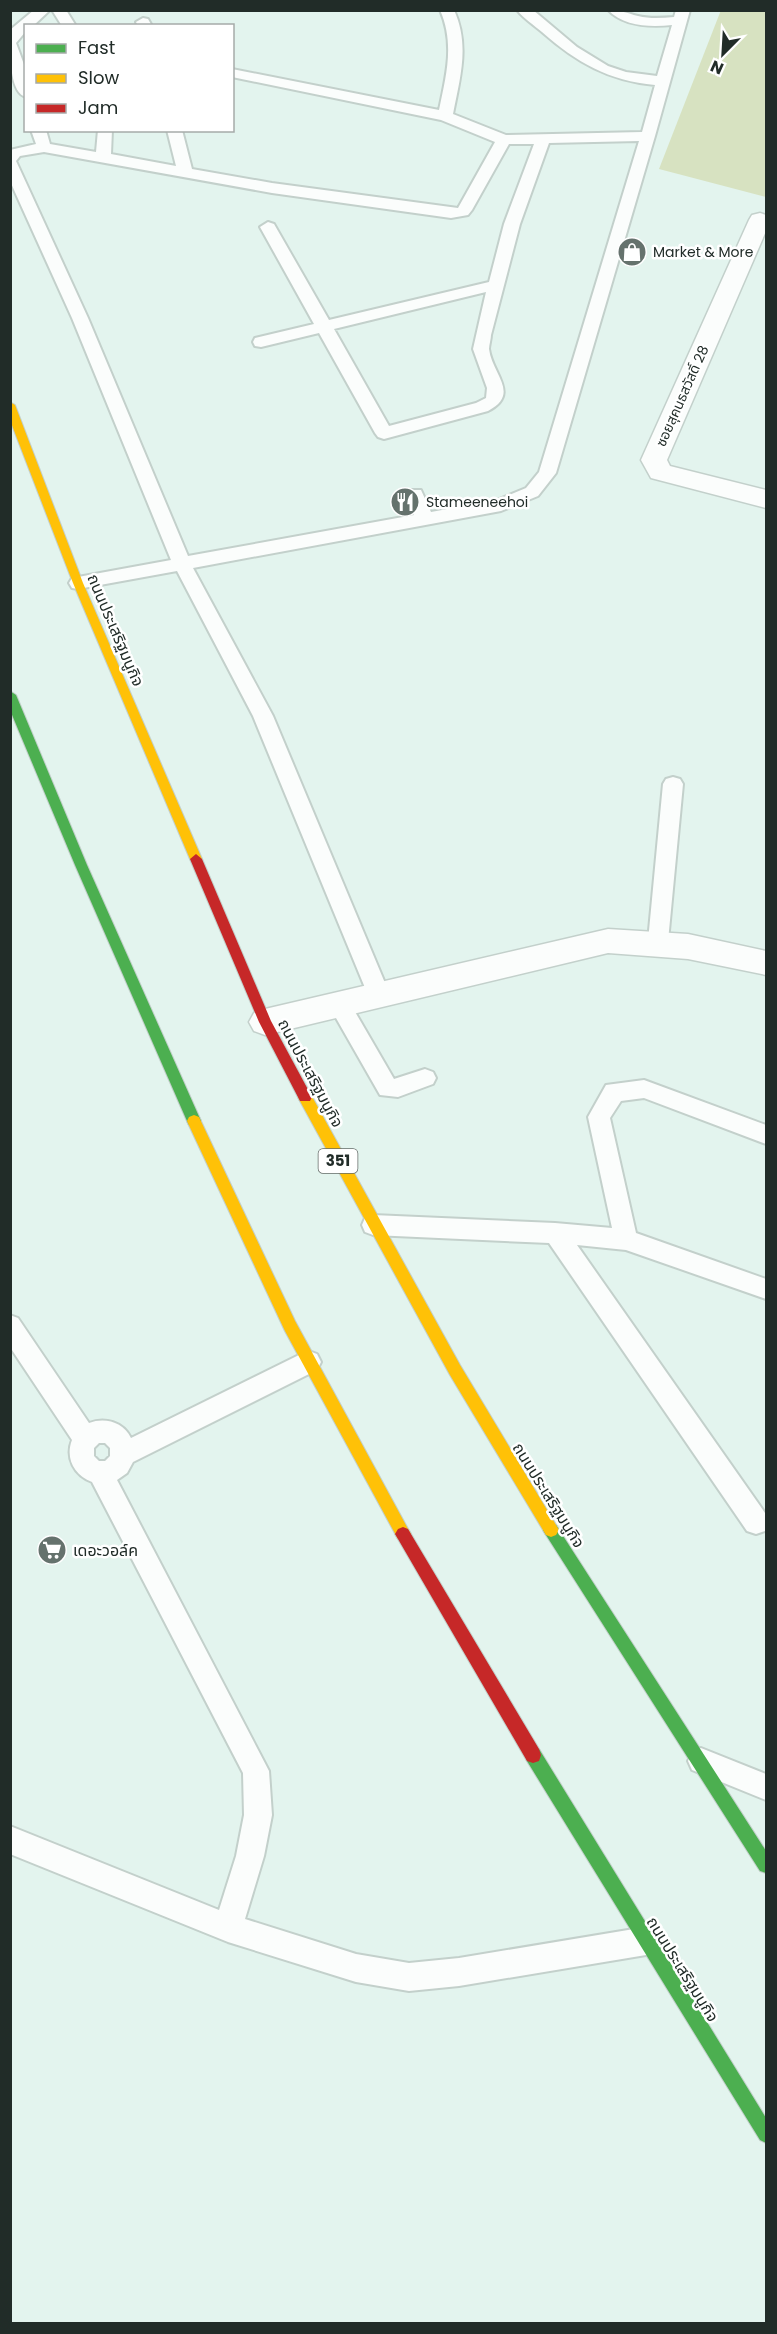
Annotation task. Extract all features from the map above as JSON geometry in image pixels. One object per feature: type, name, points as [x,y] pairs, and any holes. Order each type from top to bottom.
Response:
[{"type":"main road","name":"ถนนประเสริฐมนูกิจ","points":[[10,405],[78,583],[265,1022],[373,1225],[510,1465],[766,1865]]},
{"type":"main road","name":"ถนนประเสริฐมนูกิจ","points":[[10,695],[46,784],[204,1146],[309,1362],[400,1528],[646,1941],[766,2134]]},
{"type":"street","name":"ซอยสุคนธสวัสดิ์ 28","points":[[760,220],[654,460],[660,472],[766,499]]},
{"type":"street","points":[[265,1022],[608,941],[658,942],[736,954],[766,963]]},
{"type":"lane","points":[[26,24],[43,10]]},
{"type":"lane","points":[[59,10],[68,24]]},
{"type":"lane","points":[[445,116],[458,51],[454,23],[447,10]]},
{"type":"lane","points":[[524,10],[591,62],[605,70],[632,78],[663,81]]},
{"type":"lane","points":[[78,583],[501,505],[532,492],[547,473],[648,136],[681,15],[640,21],[625,19],[615,10]]},
{"type":"lane","points":[[24,25],[16,32],[10,44],[24,87]]},
{"type":"lane","points":[[234,73],[445,116],[504,140],[542,141],[648,136]]},
{"type":"lane","points":[[39,132],[44,147]]},
{"type":"lane","points":[[103,158],[105,132]]},
{"type":"lane","points":[[174,132],[186,173]]},
{"type":"lane","points":[[379,995],[263,716],[182,564],[80,318],[10,161],[15,153],[44,147],[186,173],[452,213],[463,212],[467,207],[504,140]]},
{"type":"lane","points":[[268,227],[389,439],[483,407],[494,400],[495,388],[481,349],[495,285],[512,224],[542,141]]},
{"type":"lane","points":[[261,342],[495,285]]},
{"type":"lane","points":[[416,494],[425,519]]},
{"type":"lane","points":[[658,942],[674,784]]},
{"type":"lane","points":[[339,1004],[388,1088],[398,1088],[425,1078]]},
{"type":"lane","points":[[626,1240],[599,1116],[614,1092],[644,1089],[766,1134]]},
{"type":"lane","points":[[373,1225],[555,1233],[626,1240],[766,1289]]},
{"type":"lane","points":[[555,1233],[756,1522]]},
{"type":"lane","points":[[10,1326],[86,1440]]},
{"type":"lane","points":[[123,1454],[121,1442],[111,1434],[98,1433],[86,1440],[80,1452],[83,1464],[93,1472],[100,1473],[115,1467],[123,1454],[309,1362]]},
{"type":"lane","points":[[100,1473],[256,1771],[256,1826],[250,1856],[228,1928]]},
{"type":"lane","points":[[697,1760],[766,1787]]},
{"type":"lane","points":[[10,1840],[228,1928],[356,1968],[409,1977],[459,1972],[646,1941]]},
{"type":"green space","points":[[721,10],[766,11],[766,197],[659,169]]},
{"type":"traffic: fast","points":[[10,695],[81,865],[194,1121]]},
{"type":"traffic: fast","points":[[551,1530],[766,1865]]},
{"type":"traffic: fast","points":[[533,1755],[766,2134]]},
{"type":"traffic: slow","points":[[10,405],[78,583],[196,859]]},
{"type":"traffic: slow","points":[[305,1097],[455,1370],[551,1530]]},
{"type":"traffic: slow","points":[[194,1121],[290,1326],[403,1534]]},
{"type":"traffic: jam","points":[[196,859],[265,1022],[305,1097]]},
{"type":"traffic: jam","points":[[403,1534],[533,1755]]},
{"type":"place","name":"Market & More","points":[[632,252]]},
{"type":"place","name":"Stameeneehoi","points":[[405,502]]},
{"type":"place","name":"เดอะวอล์ค","points":[[52,1550]]}]
